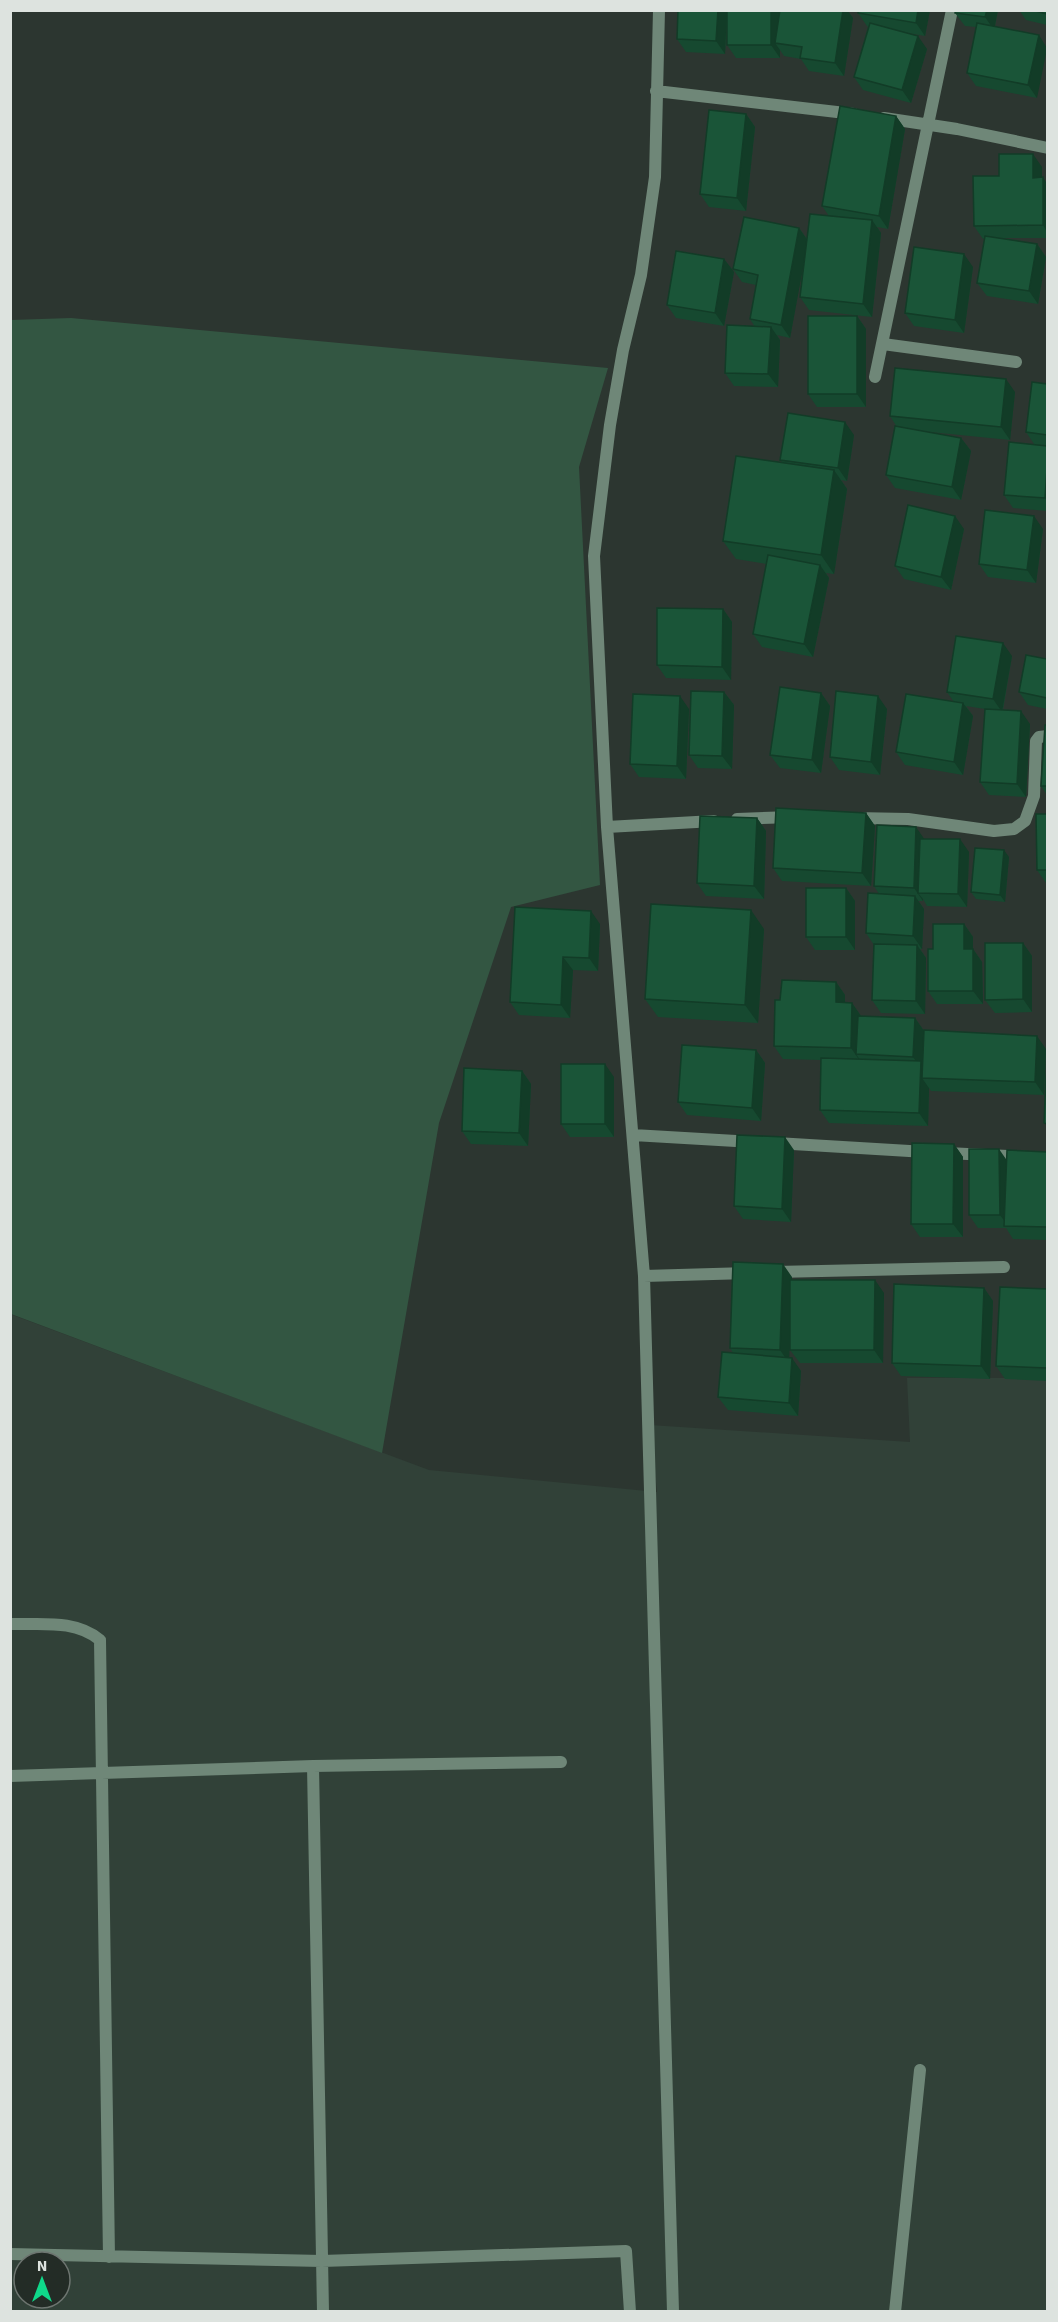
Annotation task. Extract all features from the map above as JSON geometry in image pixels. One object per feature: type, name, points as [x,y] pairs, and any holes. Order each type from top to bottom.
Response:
[{"type":"street","points":[[659,10],[655,177],[641,275],[623,350],[610,425],[594,556],[607,827],[644,1275],[673,2312]]},
{"type":"street","points":[[875,377],[952,10]]},
{"type":"street","points":[[656,91],[810,107],[927,125],[1047,148]]},
{"type":"street","points":[[883,344],[1017,362]]},
{"type":"street","points":[[837,818],[908,819],[994,831],[1014,829],[1025,820],[1034,796],[1036,741],[1039,737],[1047,736]]},
{"type":"street","points":[[607,827],[802,818]]},
{"type":"street","points":[[633,1135],[1047,1158]]},
{"type":"street","points":[[644,1275],[1005,1267]]},
{"type":"street","points":[[10,1624],[70,1625],[87,1629],[100,1640],[109,2257]]},
{"type":"street","points":[[10,1776],[313,1766],[561,1762]]},
{"type":"street","points":[[313,1766],[323,2312]]},
{"type":"street","points":[[896,2312],[920,2070]]},
{"type":"street","points":[[10,2254],[322,2261],[626,2251],[630,2312]]},
{"type":"shaded area","points":[[10,1314],[429,1470],[657,1492],[650,1425],[910,1442],[907,1378],[1047,1378],[1047,2311],[11,2311]]},
{"type":"green space","points":[[71,318],[608,368],[579,467],[600,885],[511,907],[439,1123],[382,1453],[11,1314],[11,320]]},
{"type":"building","points":[[678,10],[718,10],[716,41],[677,39]]},
{"type":"building","points":[[727,10],[771,10],[771,45],[727,45]]},
{"type":"building","points":[[780,10],[843,10],[835,63],[800,58],[802,47],[775,43]]},
{"type":"building","points":[[859,10],[918,10],[916,23],[858,13]]},
{"type":"building","points":[[956,10],[987,10],[985,17],[955,13]]},
{"type":"building","points":[[1032,10],[1047,10],[1047,14]]},
{"type":"building","points":[[870,23],[918,36],[902,90],[854,77]]},
{"type":"building","points":[[977,23],[1039,35],[1028,85],[967,73]]},
{"type":"building","points":[[840,106],[896,116],[879,216],[822,206]]},
{"type":"building","points":[[709,110],[746,114],[737,198],[700,194]]},
{"type":"building","points":[[999,154],[1033,154],[1033,178],[1043,177],[1043,225],[974,226],[973,176],[999,176]]},
{"type":"building","points":[[810,214],[872,220],[863,304],[800,297]]},
{"type":"building","points":[[744,217],[799,228],[781,325],[750,319],[758,275],[733,269]]},
{"type":"building","points":[[985,236],[1037,244],[1029,291],[977,283]]},
{"type":"building","points":[[914,247],[964,254],[955,320],[905,313]]},
{"type":"building","points":[[676,251],[724,259],[715,313],[667,305]]},
{"type":"building","points":[[808,316],[857,316],[857,394],[808,394]]},
{"type":"building","points":[[727,325],[771,327],[768,374],[725,373]]},
{"type":"building","points":[[895,368],[1006,379],[1001,427],[890,416]]},
{"type":"building","points":[[1032,382],[1047,384],[1047,435],[1026,432]]},
{"type":"building","points":[[788,413],[845,422],[838,468],[780,460]]},
{"type":"building","points":[[895,426],[961,438],[952,487],[886,475]]},
{"type":"building","points":[[1009,442],[1047,446],[1045,498],[1004,495]]},
{"type":"building","points":[[736,456],[834,470],[821,555],[723,541]]},
{"type":"building","points":[[908,505],[955,516],[941,577],[895,566]]},
{"type":"building","points":[[985,510],[1034,516],[1027,570],[979,564]]},
{"type":"building","points":[[768,555],[820,565],[804,644],[753,634]]},
{"type":"building","points":[[657,608],[723,609],[722,667],[657,665]]},
{"type":"building","points":[[956,636],[1003,643],[993,699],[947,692]]},
{"type":"building","points":[[1026,655],[1047,659],[1047,698],[1019,692]]},
{"type":"building","points":[[780,687],[821,693],[812,760],[770,755]]},
{"type":"building","points":[[691,691],[724,692],[722,756],[689,755]]},
{"type":"building","points":[[836,691],[878,696],[871,762],[830,757]]},
{"type":"building","points":[[633,694],[680,696],[677,766],[630,764]]},
{"type":"building","points":[[906,694],[963,703],[954,762],[896,752]]},
{"type":"building","points":[[985,709],[1021,711],[1017,784],[980,782]]},
{"type":"building","points":[[1045,725],[1047,725],[1047,786],[1041,786]]},
{"type":"building","points":[[776,808],[866,813],[862,873],[773,868]]},
{"type":"building","points":[[1036,814],[1047,814],[1047,870],[1037,870]]},
{"type":"building","points":[[700,816],[757,818],[754,886],[697,883]]},
{"type":"building","points":[[877,825],[916,827],[914,888],[874,886]]},
{"type":"building","points":[[920,839],[960,839],[958,894],[918,893]]},
{"type":"building","points":[[975,848],[1004,850],[1000,895],[971,892]]},
{"type":"building","points":[[806,888],[846,888],[846,937],[806,937]]},
{"type":"building","points":[[868,893],[915,896],[913,936],[866,933]]},
{"type":"building","points":[[651,904],[751,910],[745,1005],[645,999]]},
{"type":"building","points":[[515,907],[591,911],[589,958],[563,957],[561,1005],[510,1002]]},
{"type":"building","points":[[933,924],[964,924],[964,949],[973,949],[973,991],[928,991],[928,949],[933,949]]},
{"type":"building","points":[[985,943],[1023,943],[1023,999],[985,1000]]},
{"type":"building","points":[[874,944],[917,945],[916,1001],[872,1000]]},
{"type":"building","points":[[782,980],[836,982],[836,1002],[852,1003],[851,1048],[774,1046],[775,1000],[780,1000]]},
{"type":"building","points":[[858,1016],[915,1018],[913,1057],[856,1054]]},
{"type":"building","points":[[924,1030],[1037,1036],[1035,1082],[922,1078]]},
{"type":"building","points":[[682,1045],[756,1050],[752,1108],[678,1102]]},
{"type":"building","points":[[1047,1054],[1047,1124],[1044,1123]]},
{"type":"building","points":[[821,1058],[921,1061],[919,1113],[820,1110]]},
{"type":"building","points":[[561,1064],[605,1064],[605,1124],[561,1124]]},
{"type":"building","points":[[464,1068],[522,1071],[519,1133],[462,1131]]},
{"type":"building","points":[[737,1135],[785,1137],[782,1209],[734,1206]]},
{"type":"building","points":[[912,1143],[954,1144],[953,1224],[911,1224]]},
{"type":"building","points":[[969,1149],[999,1149],[1000,1215],[969,1215]]},
{"type":"building","points":[[1007,1150],[1047,1152],[1047,1227],[1004,1226]]},
{"type":"building","points":[[733,1262],[783,1264],[780,1350],[730,1348]]},
{"type":"building","points":[[790,1280],[875,1280],[874,1350],[790,1350]]},
{"type":"building","points":[[894,1284],[984,1288],[981,1366],[892,1363]]},
{"type":"building","points":[[1000,1287],[1047,1289],[1047,1368],[996,1366]]},
{"type":"building","points":[[722,1352],[792,1358],[789,1403],[718,1397]]}]
